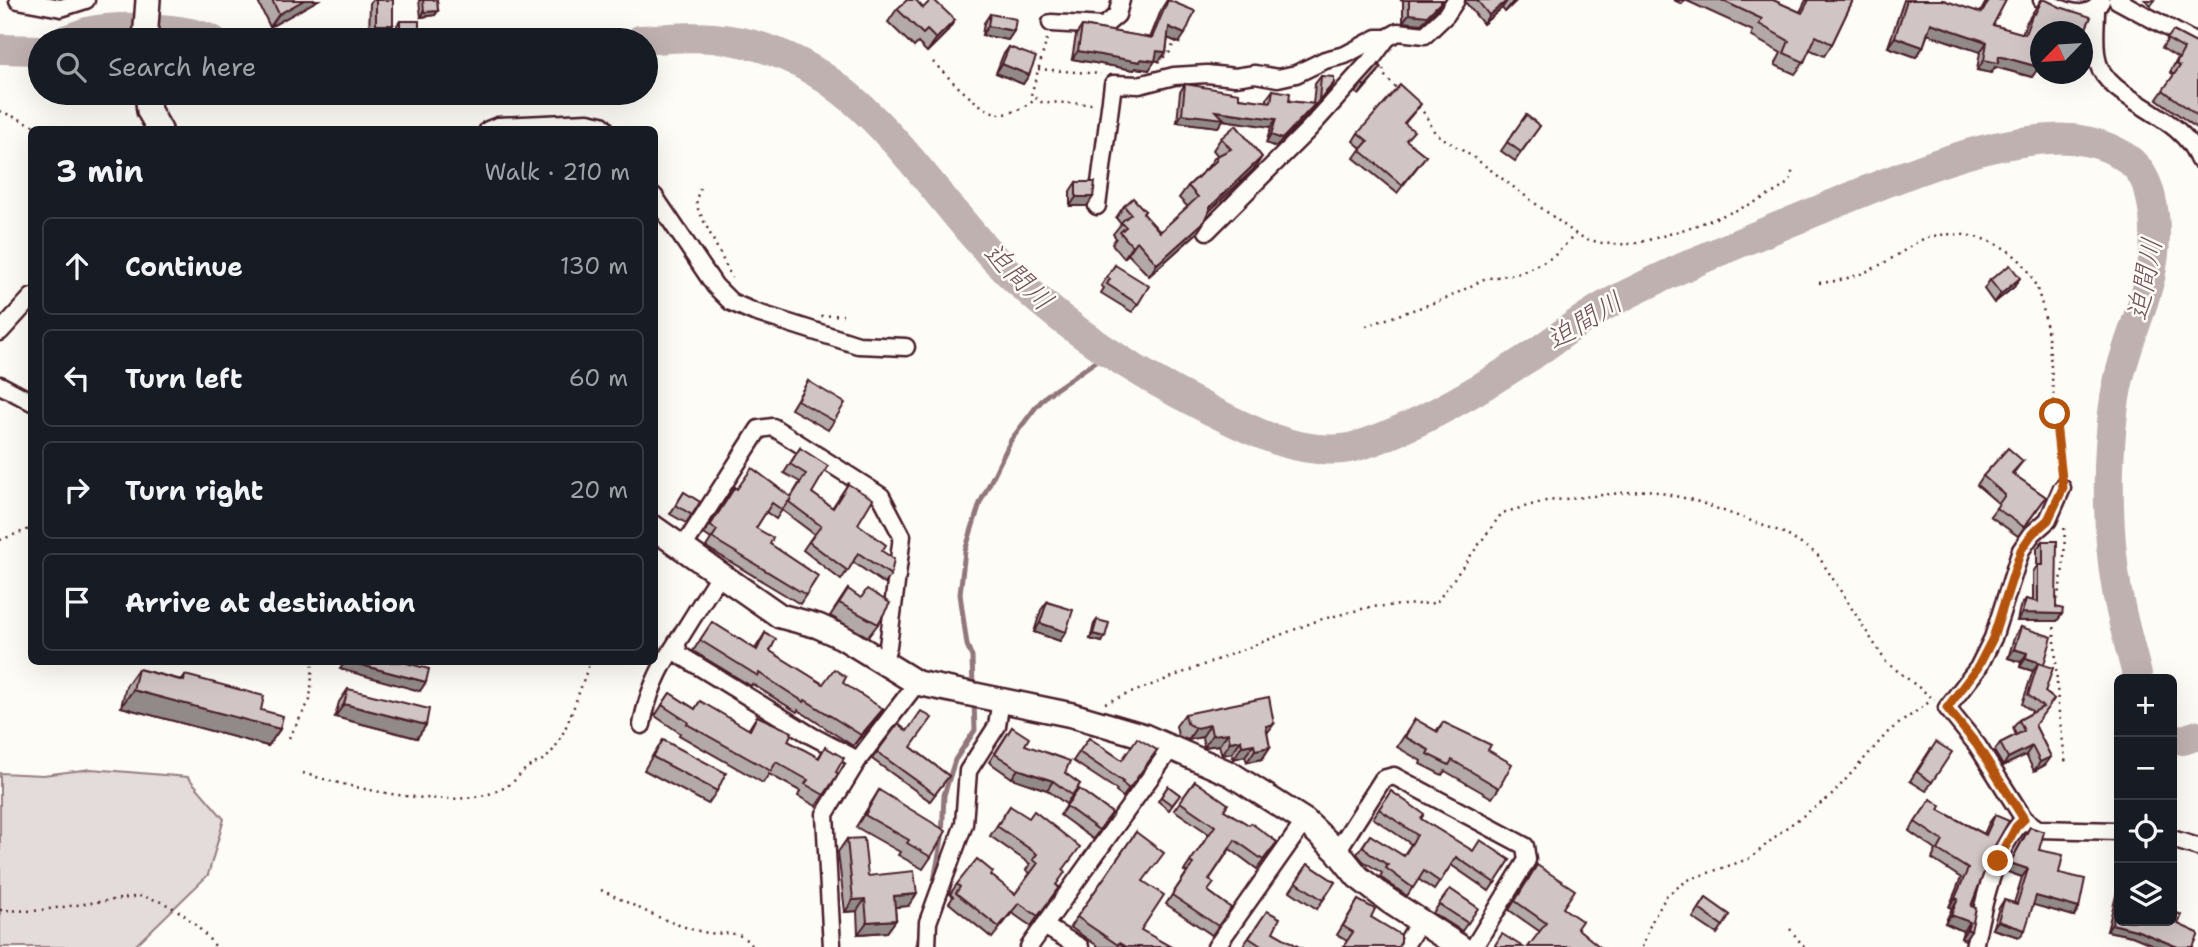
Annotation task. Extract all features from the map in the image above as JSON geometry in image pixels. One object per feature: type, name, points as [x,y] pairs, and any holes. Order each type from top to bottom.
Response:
[{"type":"street","points":[[18,0],[61,8],[86,0]]},
{"type":"street","points":[[146,28],[148,0]]},
{"type":"street","points":[[1051,23],[1104,26],[1117,15],[1121,0]]},
{"type":"street","points":[[1207,231],[1308,130],[1387,38],[1398,32],[1424,35],[1446,15],[1456,0]]},
{"type":"street","points":[[2042,0],[2078,13],[2088,13],[2099,4]]},
{"type":"street","points":[[2117,0],[2198,44]]},
{"type":"street","points":[[2099,4],[2096,49],[2101,71],[2119,89],[2180,132],[2190,142],[2198,159]]},
{"type":"street","points":[[1097,206],[1113,84],[1139,85],[1174,76],[1207,74],[1235,77],[1255,74],[1278,78],[1345,55],[1377,38],[1387,38]]},
{"type":"street","points":[[148,105],[158,126]]},
{"type":"street","points":[[498,126],[588,122],[603,126]]},
{"type":"street","points":[[658,202],[715,286],[731,302],[858,345],[906,347]]},
{"type":"street","points":[[0,332],[28,302]]},
{"type":"street","points":[[0,385],[28,400]]},
{"type":"street","points":[[682,548],[759,429],[774,427],[881,496],[902,536],[888,646],[883,663]]},
{"type":"street","points":[[2063,488],[2048,520],[2032,534],[2021,550],[1993,638],[1978,667],[1940,703],[1977,745],[2024,819],[2038,829],[2114,831]]},
{"type":"street","points":[[658,531],[780,616],[818,626],[842,637],[917,683],[1072,715],[1144,736],[1231,774],[1305,821],[1337,851],[1358,877],[1460,947]]},
{"type":"street","points":[[642,726],[646,702],[667,657],[719,575]]},
{"type":"street","points":[[676,644],[680,655],[858,760]]},
{"type":"street","points":[[832,947],[825,814],[858,760],[917,683]]},
{"type":"street","points":[[927,947],[928,922],[964,824],[968,771],[997,726],[1001,699]]},
{"type":"street","points":[[1029,947],[1172,747]]},
{"type":"street","points":[[1337,851],[1383,779],[1394,776],[1525,846],[1527,860],[1474,947]]},
{"type":"street","points":[[1974,947],[1981,914],[1998,861],[2016,827],[2024,819]]},
{"type":"street","points":[[1216,947],[1305,821]]},
{"type":"street","points":[[2177,841],[2198,848]]},
{"type":"street","points":[[1404,947],[1420,921]]},
{"type":"street","points":[[1044,926],[1080,947]]},
{"type":"path","points":[[1051,23],[1031,95],[1041,102],[1110,105]]},
{"type":"path","points":[[1150,69],[1170,52],[1178,32]]},
{"type":"path","points":[[1387,38],[1381,61],[1384,75],[1403,94]]},
{"type":"path","points":[[933,62],[985,109],[1001,114],[1015,111],[1037,100]]},
{"type":"path","points":[[1038,69],[1102,74]]},
{"type":"path","points":[[1411,101],[1425,114],[1435,133],[1476,159],[1576,234],[1588,241],[1603,244],[1632,244],[1758,201],[1779,190],[1790,180],[1792,169]]},
{"type":"path","points":[[0,111],[36,126]]},
{"type":"path","points":[[700,188],[696,200],[698,209],[732,279]]},
{"type":"path","points":[[1366,326],[1448,298],[1484,279],[1520,273],[1553,257],[1576,234]]},
{"type":"path","points":[[1819,283],[1842,281],[1861,275],[1925,238],[1955,234],[1981,238],[2009,252],[2030,272],[2041,303],[2048,340],[2063,488]]},
{"type":"path","points":[[816,316],[843,315]]},
{"type":"path","points":[[1072,715],[1319,620],[1370,607],[1436,603],[1502,513],[1545,500],[1648,490],[1693,500],[1782,532],[1817,554],[1886,662],[1940,703],[1889,731],[1831,796],[1783,830],[1751,858],[1688,880],[1667,895],[1651,923],[1642,947]]},
{"type":"path","points":[[2054,609],[2062,585],[2066,546],[2064,523]]},
{"type":"path","points":[[0,540],[28,530]]},
{"type":"path","points":[[2054,619],[2058,705],[2066,766]]},
{"type":"path","points":[[289,738],[310,700],[313,665]]},
{"type":"path","points":[[303,773],[396,794],[439,799],[481,796],[507,787],[526,768],[549,755],[559,740],[589,665]]},
{"type":"path","points":[[601,890],[680,926],[707,933],[739,934],[746,937],[752,947]]},
{"type":"path","points":[[0,910],[34,911],[141,896],[179,909],[196,922],[216,947]]},
{"type":"path","points":[[1790,929],[1804,947]]},
{"type":"shaded area","points":[[91,769],[188,777],[224,819],[208,875],[134,947],[0,947],[0,773],[43,775]]},
{"type":"building","points":[[272,0],[304,0],[279,14]]},
{"type":"building","points":[[376,0],[393,0],[393,25],[376,25]]},
{"type":"building","points":[[423,0],[437,0],[438,11],[424,12]]},
{"type":"building","points":[[907,0],[916,0],[923,8],[934,0],[955,20],[936,39],[927,30],[923,34],[897,9]]},
{"type":"building","points":[[1168,0],[1195,11],[1185,34],[1169,27],[1166,52],[1157,51],[1155,61],[1141,59],[1140,62],[1078,51],[1082,26],[1152,38]]},
{"type":"building","points":[[1409,0],[1441,2],[1427,16],[1409,14]]},
{"type":"building","points":[[1477,0],[1508,0],[1489,15]]},
{"type":"building","points":[[1721,0],[1773,0],[1802,13],[1809,0],[1853,0],[1832,44],[1816,36],[1804,62],[1784,53],[1789,41],[1759,24],[1762,19]]},
{"type":"building","points":[[1907,0],[1943,0],[1982,13],[1989,0],[2006,0],[1993,25],[2025,34],[2033,13],[2035,14],[2042,0],[2091,17],[2089,21],[2030,21],[2030,65],[1999,56],[1998,63],[1984,60],[1987,42],[1931,23],[1923,47],[1895,37]]},
{"type":"building","points":[[990,14],[1016,19],[1014,31],[988,26]]},
{"type":"building","points":[[400,21],[419,21],[419,28],[400,28]]},
{"type":"building","points":[[2173,31],[2198,44],[2198,116],[2163,90],[2180,66],[2176,64],[2184,49],[2167,39]]},
{"type":"building","points":[[1009,47],[1036,57],[1029,75],[1002,64]]},
{"type":"building","points":[[1379,65],[1381,68],[1365,86],[1362,84]]},
{"type":"building","points":[[1321,76],[1334,77],[1334,83],[1319,100]]},
{"type":"building","points":[[1185,84],[1239,93],[1239,98],[1271,102],[1273,90],[1290,93],[1289,101],[1315,104],[1282,139],[1271,135],[1276,119],[1216,111],[1224,119],[1182,114]]},
{"type":"building","points":[[1400,85],[1421,104],[1404,123],[1414,131],[1406,140],[1426,156],[1402,185],[1360,150],[1368,141],[1358,133]]},
{"type":"building","points":[[1526,115],[1540,126],[1521,152],[1507,142]]},
{"type":"building","points":[[1236,125],[1262,157],[1209,208],[1205,221],[1157,264],[1137,241],[1132,246],[1120,232],[1126,227],[1121,222],[1131,214],[1124,206],[1133,198],[1160,232],[1198,197],[1188,186],[1217,160],[1215,157],[1231,149],[1221,138]]},
{"type":"building","points":[[1076,182],[1095,182],[1093,197],[1076,197]]},
{"type":"building","points":[[1115,265],[1149,286],[1138,304],[1107,284],[1110,279],[1107,277]]},
{"type":"building","points":[[2010,265],[2020,278],[2001,294],[1990,280]]},
{"type":"building","points":[[808,381],[845,403],[834,421],[797,400]]},
{"type":"building","points":[[800,448],[828,466],[812,493],[833,508],[848,484],[873,499],[858,524],[886,545],[882,551],[894,559],[891,575],[858,553],[848,571],[809,542],[821,526],[789,502],[791,498],[782,510],[772,503],[756,528],[773,538],[770,544],[818,576],[806,595],[712,538],[717,530],[710,526],[735,487],[737,489],[752,468],[791,497],[806,474],[790,464]]},
{"type":"building","points":[[2008,448],[2023,461],[2012,473],[2046,497],[2024,527],[1996,508],[2005,495],[1983,476]]},
{"type":"building","points":[[684,492],[700,502],[692,515],[676,505]]},
{"type":"building","points":[[2043,541],[2057,541],[2056,607],[2063,609],[2062,614],[2022,613],[2026,599],[2038,602],[2038,565],[2043,565]]},
{"type":"building","points":[[848,589],[861,598],[867,589],[890,603],[878,624],[839,603]]},
{"type":"building","points":[[1047,602],[1073,610],[1066,632],[1040,623]]},
{"type":"building","points":[[1097,620],[1109,623],[1105,637],[1093,634]]},
{"type":"building","points":[[712,622],[757,650],[765,633],[776,639],[770,651],[823,684],[834,669],[846,677],[843,683],[883,709],[861,735],[700,640]]},
{"type":"building","points":[[2021,627],[2052,637],[2044,664],[2026,658],[2027,653],[2014,649]]},
{"type":"building","points":[[2038,663],[2053,668],[2045,692],[2054,699],[2035,725],[2051,757],[2040,762],[2032,746],[2008,758],[2000,743],[2024,731],[2019,720],[2043,707],[2028,695]]},
{"type":"building","points":[[361,665],[414,665],[429,669],[426,682]]},
{"type":"building","points":[[138,669],[184,681],[185,675],[264,696],[261,710],[283,716],[280,729],[133,690]]},
{"type":"building","points":[[348,689],[429,709],[426,725],[344,704]]},
{"type":"building","points":[[670,693],[695,709],[700,701],[750,730],[757,716],[792,732],[788,741],[819,758],[825,747],[844,758],[836,772],[838,774],[824,795],[805,784],[808,780],[776,762],[771,771],[687,724],[688,722],[662,705]]},
{"type":"building","points":[[1269,697],[1274,724],[1266,726],[1270,747],[1255,750],[1254,744],[1242,746],[1241,740],[1230,742],[1228,733],[1212,735],[1210,725],[1196,728],[1187,723],[1185,714]]},
{"type":"building","points":[[921,711],[932,718],[911,747],[949,776],[935,794],[877,752],[898,724],[907,731]]},
{"type":"building","points":[[1415,719],[1438,732],[1443,722],[1491,745],[1488,750],[1512,764],[1499,788],[1452,760],[1449,765],[1427,754],[1429,750],[1405,737]]},
{"type":"building","points":[[1012,727],[1029,738],[1025,745],[1070,761],[1065,773],[1080,784],[1072,795],[1053,781],[1018,769],[995,754]]},
{"type":"building","points":[[1089,738],[1122,760],[1137,738],[1157,750],[1129,789],[1079,752]]},
{"type":"building","points":[[663,740],[726,773],[717,791],[653,757]]},
{"type":"building","points":[[1936,742],[1952,752],[1932,782],[1917,772]]},
{"type":"building","points":[[1195,781],[1228,804],[1224,810],[1249,825],[1251,823],[1277,842],[1263,860],[1235,840],[1209,880],[1214,883],[1208,891],[1231,908],[1218,926],[1172,895],[1193,864],[1190,862],[1215,826],[1180,802]]},
{"type":"building","points":[[1168,786],[1180,795],[1172,805],[1161,797]]},
{"type":"building","points":[[1079,789],[1112,813],[1099,830],[1066,806]]},
{"type":"building","points":[[879,790],[946,831],[931,857],[907,843],[909,840],[865,815]]},
{"type":"building","points":[[1391,791],[1424,814],[1421,819],[1473,851],[1480,840],[1510,860],[1495,883],[1456,857],[1440,882],[1424,871],[1413,888],[1386,868],[1388,865],[1369,853],[1363,846],[1370,835],[1404,856],[1417,835],[1379,809]]},
{"type":"building","points":[[1931,799],[1941,806],[1939,810],[1986,835],[1995,815],[2009,821],[1993,849],[1971,906],[1976,908],[1971,931],[1967,929],[1970,922],[1951,915],[1958,899],[1955,898],[1968,869],[1938,850],[1943,841],[1915,822]]},
{"type":"building","points":[[1010,806],[1029,818],[1034,811],[1080,847],[1063,870],[1065,872],[1056,885],[1059,887],[1038,916],[1019,903],[999,927],[956,893],[960,887],[957,884],[977,859],[993,872],[991,875],[1015,894],[1038,863],[1033,860],[1037,854],[997,826]]},
{"type":"building","points":[[2030,827],[2044,832],[2039,850],[2063,855],[2059,873],[2085,879],[2079,908],[2036,896],[2025,930],[1998,921],[2004,900],[2017,904],[2028,869],[2010,863]]},
{"type":"building","points":[[1136,832],[1164,853],[1143,881],[1164,895],[1141,930],[1171,947],[1118,945],[1077,917]]},
{"type":"building","points":[[864,838],[868,876],[914,871],[917,894],[894,896],[896,920],[867,922],[865,899],[853,900],[847,839]]},
{"type":"building","points":[[1308,864],[1335,882],[1323,900],[1296,882]]},
{"type":"building","points":[[1537,865],[1575,890],[1563,908],[1582,921],[1577,928],[1600,947],[1528,947],[1546,923],[1515,901]]},
{"type":"building","points":[[1450,889],[1478,908],[1468,923],[1439,904]]},
{"type":"building","points":[[1706,898],[1730,915],[1723,926],[1699,909]]},
{"type":"building","points":[[1358,900],[1375,909],[1371,917],[1401,935],[1398,947],[1343,947],[1353,932],[1343,926]]},
{"type":"building","points":[[1267,911],[1280,918],[1273,932],[1299,947],[1263,947],[1249,938]]},
{"type":"building","points":[[2177,913],[2182,915],[2178,924],[2198,933],[2198,936],[2193,947],[2178,947],[2120,926],[2177,926]]},
{"type":"building","points":[[1502,934],[1523,947],[1497,947],[1495,945]]},
{"type":"waterway","name":"迫間川","points":[[658,39],[697,37],[730,40],[778,53],[820,75],[857,103],[891,137],[984,247],[1017,281],[1060,318],[1106,351],[1179,394],[1270,438],[1306,448],[1342,449],[1362,445],[1412,425],[1477,390],[1597,310],[1634,290],[1742,242],[1935,164],[1993,148],[2050,139],[2089,142],[2108,148],[2138,168],[2149,190],[2154,215],[2155,238],[2150,279],[2117,389],[2109,468],[2110,530],[2115,576],[2121,613],[2137,674]]},
{"type":"waterway","name":"迫間川","points":[[0,49],[28,50]]},
{"type":"waterway","points":[[973,688],[972,657],[967,645],[960,594],[965,551],[980,503],[1011,440],[1036,407],[1047,395],[1108,353]]},
{"type":"waterway","points":[[933,886],[942,838],[944,795],[955,760],[975,730],[974,702]]},
{"type":"waterway","name":"迫間川","points":[[2177,739],[2183,740],[2198,735]]},
{"type":"waterway","points":[[917,947],[921,933]]},
{"type":"route","points":[[1998,861],[2016,827],[2024,819],[1977,745],[1947,708],[1978,667],[1993,638],[2021,550],[2032,534],[2048,520],[2063,488],[2055,414]]}]
